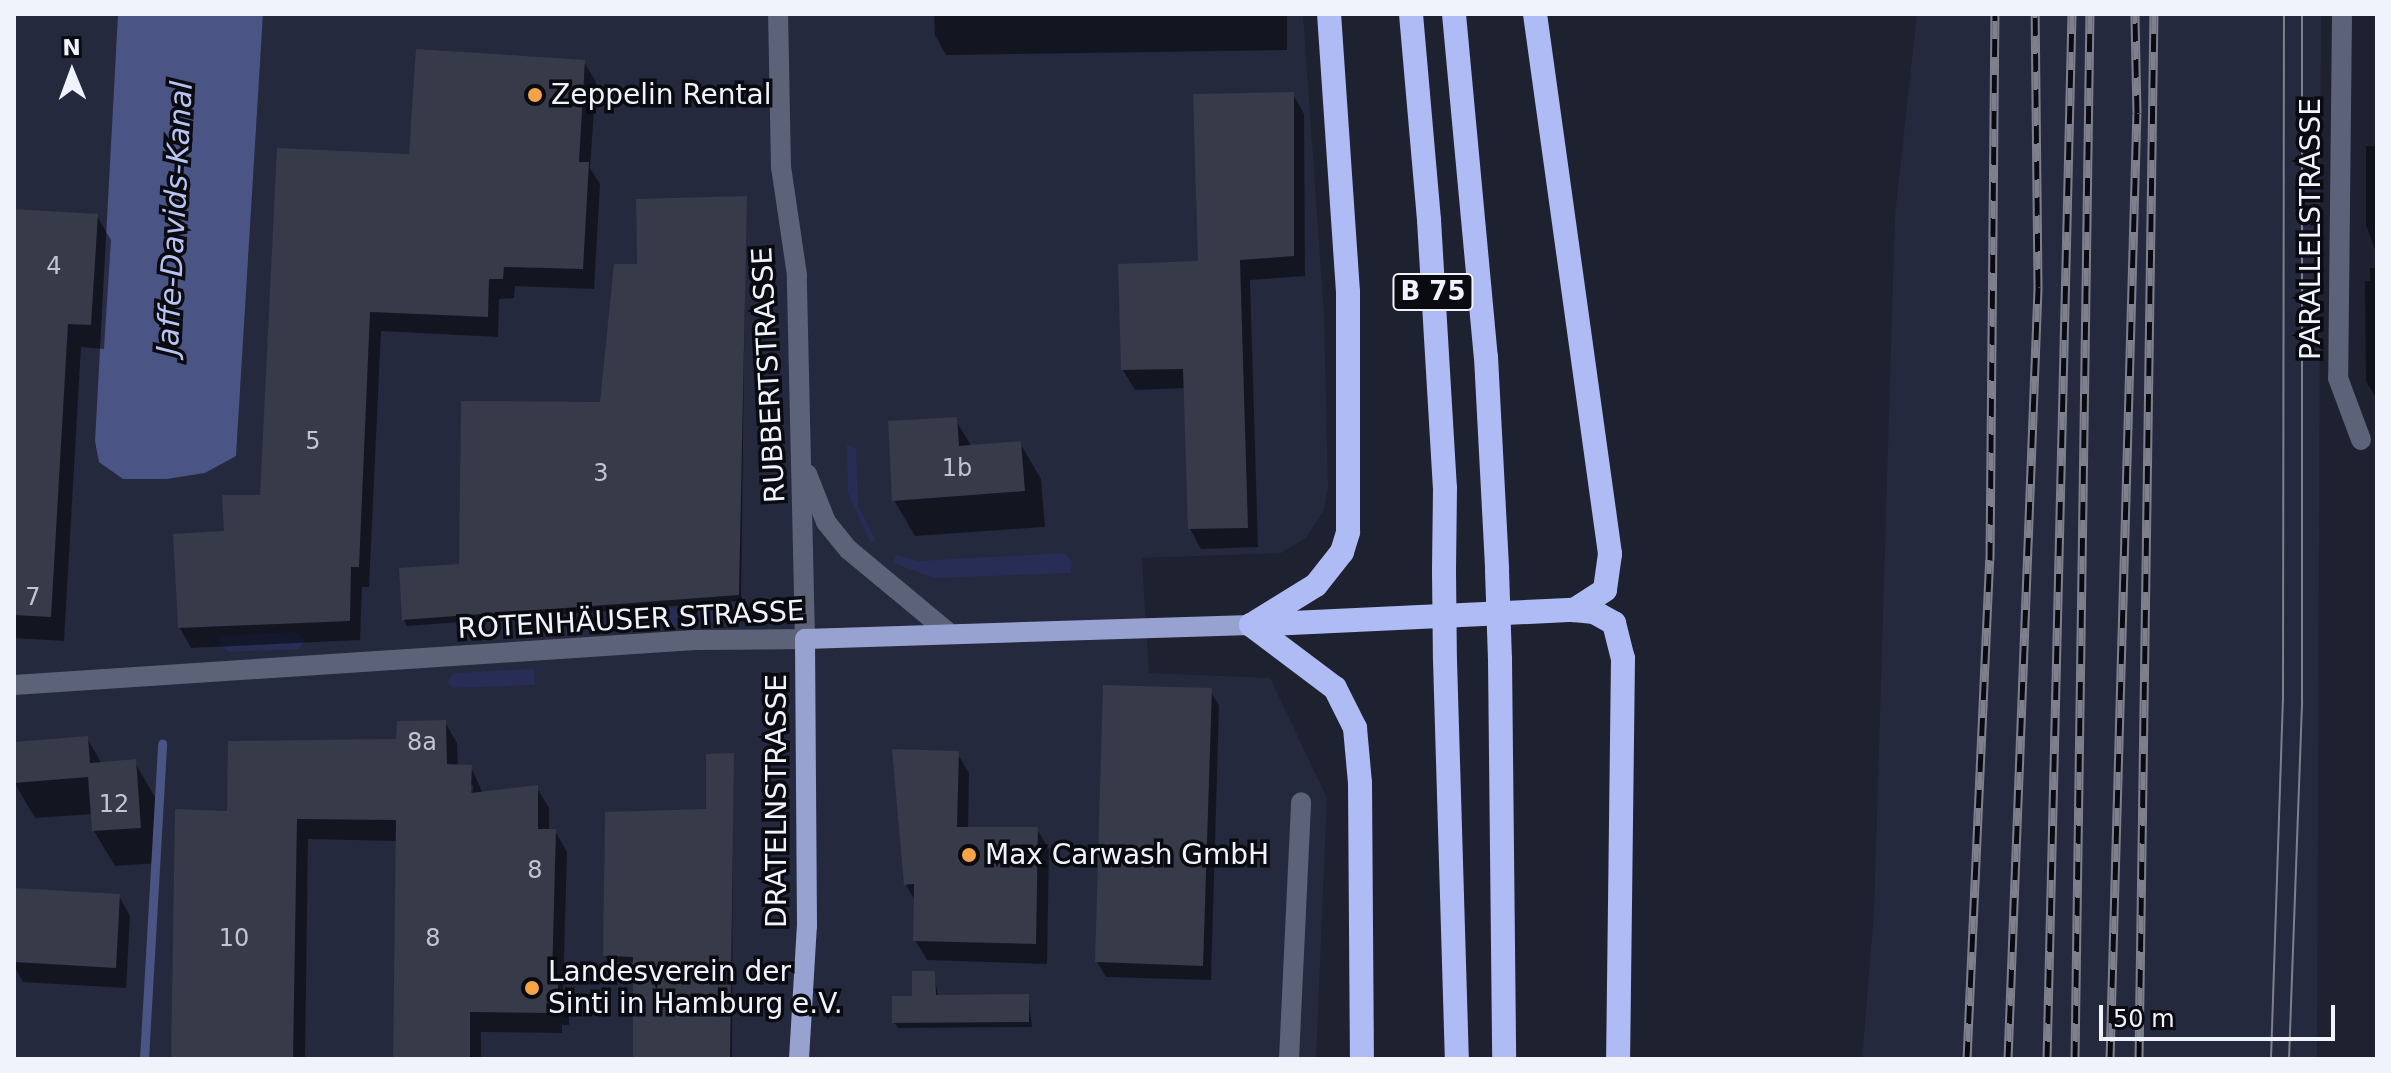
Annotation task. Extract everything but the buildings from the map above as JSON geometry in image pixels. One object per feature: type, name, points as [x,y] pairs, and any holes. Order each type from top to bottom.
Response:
[{"type":"highway","points":[[1251,625],[1316,585],[1342,552],[1348,532],[1348,292],[1329,14]]},
{"type":"highway","name":"B 75","points":[[1411,14],[1430,236],[1445,488],[1445,660],[1457,1059]]},
{"type":"highway","name":"B 75","points":[[1454,14],[1486,357],[1497,570],[1504,1059]]},
{"type":"highway","points":[[1535,14],[1610,554],[1605,590],[1574,610]]},
{"type":"highway","points":[[1251,625],[1574,610],[1594,612],[1614,623],[1623,647],[1618,1059]]},
{"type":"highway","points":[[1251,625],[1335,688],[1355,728],[1360,783],[1362,1059]]},
{"type":"main road","name":"ROTENHÄUSER STRASSE","points":[[805,639],[1251,625]]},
{"type":"main road","name":"DRATELNSTRASSE","points":[[799,1059],[807,926],[805,639]]},
{"type":"street","name":"RUBBERTSTRASSE","points":[[778,14],[781,167],[797,275],[805,639]]},
{"type":"street","name":"PARALLELSTRASSE","points":[[2342,14],[2338,378],[2361,440]]},
{"type":"street","points":[[802,462],[826,522],[849,550],[950,634]]},
{"type":"street","name":"ROTENHÄUSER STRASSE","points":[[14,685],[695,640],[805,639]]},
{"type":"street","points":[[1289,1059],[1301,802]]},
{"type":"shaded area","points":[[14,14],[118,14],[95,441],[123,479],[167,479],[205,473],[236,455],[263,14],[1303,14],[1324,315],[1328,487],[1324,510],[1306,538],[1281,553],[1142,558],[1149,673],[1270,678],[1327,798],[1316,1059],[14,1059]]},
{"type":"shaded area","points":[[1917,14],[2321,14],[2317,1059],[1862,1059],[1874,914],[1895,215]]},
{"type":"shaded area","points":[[847,444],[856,449],[858,506],[875,539],[871,543],[848,493]]},
{"type":"shaded area","points":[[1065,553],[1072,562],[1071,573],[935,578],[893,563],[896,555],[918,561]]},
{"type":"shaded area","points":[[741,604],[741,616],[724,622],[673,626],[667,617],[666,608]]},
{"type":"shaded area","points":[[295,632],[306,640],[299,649],[229,652],[220,645],[219,636]]},
{"type":"shaded area","points":[[534,669],[535,685],[453,688],[447,683],[453,673]]},
{"type":"water","name":"Jaffe-Davids-Kanal","points":[[118,14],[263,14],[236,456],[205,473],[167,479],[123,479],[99,462],[95,441]]},
{"type":"waterway","points":[[144,1059],[162,744]]},
{"type":"tram line","points":[[2271,1059],[2283,700],[2284,14]]},
{"type":"tram line","points":[[2289,1059],[2302,700],[2302,14]]},
{"type":"railway","points":[[1967,1059],[1990,560],[1995,14]]},
{"type":"railway","points":[[2008,1059],[2038,287],[2035,14]]},
{"type":"railway","points":[[2047,1059],[2072,14]]},
{"type":"railway","points":[[2075,1059],[2090,14]]},
{"type":"railway","points":[[2110,1059],[2137,113],[2135,14]]},
{"type":"railway","points":[[2139,1059],[2154,14]]},
{"type":"place","name":"Zeppelin Rental","points":[[535,95]]},
{"type":"place","name":"Max Carwash GmbH","points":[[969,855]]},
{"type":"place","name":"Landesverein der Sinti in Hamburg e.V.","points":[[532,988]]}]
